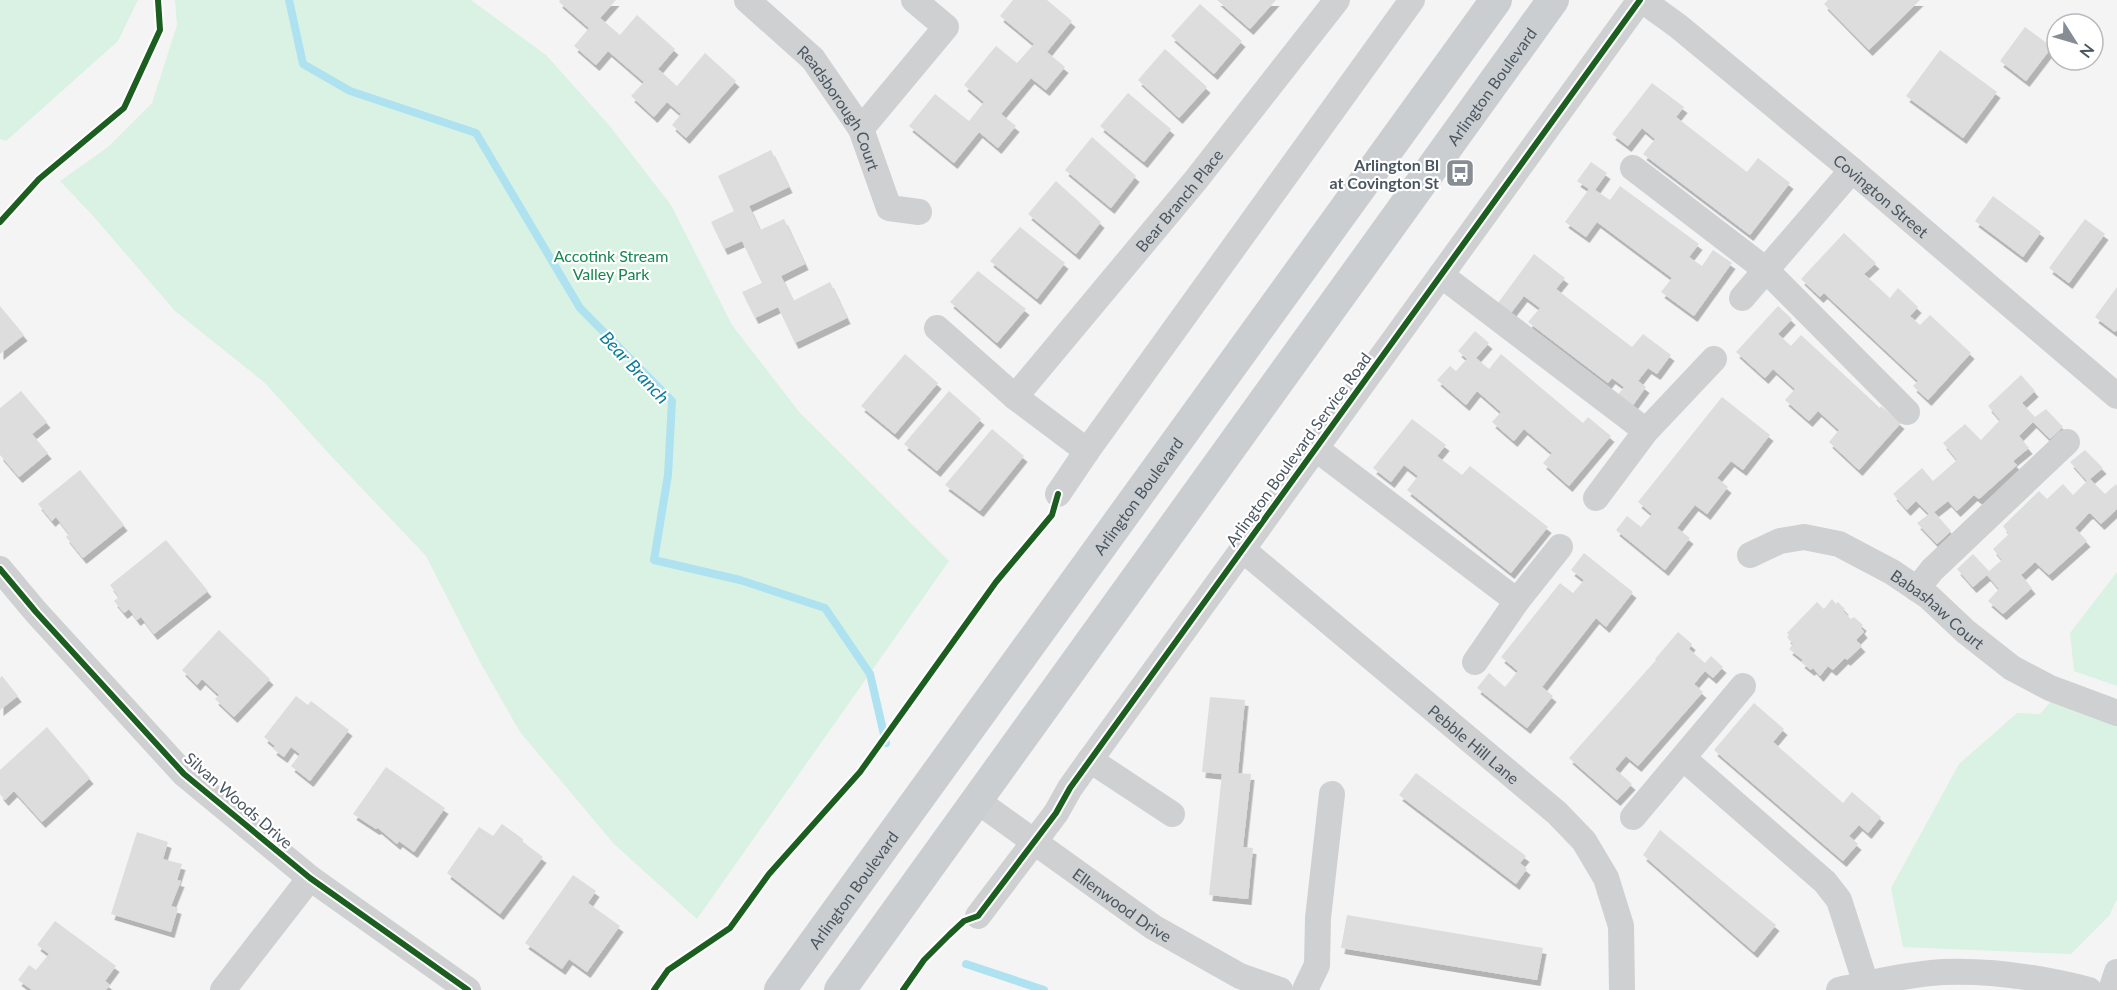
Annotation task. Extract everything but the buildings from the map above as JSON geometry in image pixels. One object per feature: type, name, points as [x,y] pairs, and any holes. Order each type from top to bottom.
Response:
[{"type":"main road","name":"Arlington Boulevard","points":[[780,990],[1496,0]]},
{"type":"main road","name":"Arlington Boulevard","points":[[840,990],[1553,0]]},
{"type":"street","name":"Readsborough Court","points":[[747,0],[813,59],[861,129],[889,208],[919,212]]},
{"type":"street","points":[[861,129],[946,27],[914,0]]},
{"type":"street","name":"Bear Branch Place","points":[[1015,397],[1195,181],[1337,0]]},
{"type":"street","points":[[1058,494],[1412,0]]},
{"type":"street","name":"Covington Street","points":[[1641,0],[1678,26],[1852,170],[2117,396]]},
{"type":"street","name":"Arlington Boulevard Service Road","points":[[978,916],[1056,813],[1090,760],[1641,0]]},
{"type":"street","points":[[1633,168],[1766,270],[1907,412]]},
{"type":"street","points":[[1742,298],[1852,170]]},
{"type":"street","points":[[1441,275],[1646,431]]},
{"type":"street","points":[[937,328],[1015,397],[1087,451]]},
{"type":"street","points":[[1596,498],[1646,431],[1714,359]]},
{"type":"street","points":[[1917,589],[1932,570],[2067,442]]},
{"type":"street","points":[[1316,448],[1517,601]]},
{"type":"street","name":"Babashaw Court","points":[[1750,555],[1780,541],[1803,537],[1839,544],[1892,572],[1929,597],[1965,631],[2012,668],[2050,688],[2117,713]]},
{"type":"street","points":[[1475,662],[1517,601],[1560,547]]},
{"type":"street","name":"Pebble Hill Lane","points":[[1242,549],[1557,813],[1584,840],[1606,878],[1621,926],[1622,990]]},
{"type":"street","name":"Silvan Woods Drive","points":[[0,570],[184,774],[310,878],[468,990]]},
{"type":"street","points":[[1633,817],[1743,686]]},
{"type":"street","points":[[1683,758],[1826,882],[1839,900],[1866,984]]},
{"type":"street","points":[[1090,760],[1172,814]]},
{"type":"street","points":[[1305,990],[1317,964],[1318,918],[1332,794]]},
{"type":"street","name":"Ellenwood Drive","points":[[976,800],[1153,927],[1240,976],[1280,990]]},
{"type":"street","points":[[224,990],[310,878]]},
{"type":"street","points":[[1839,990],[1942,972],[2015,975],[2089,990]]},
{"type":"street","points":[[2111,990],[2117,972]]},
{"type":"green space","points":[[0,0],[138,0],[118,41],[6,141],[0,139]]},
{"type":"green space","name":"Accotink Stream Valley Park","points":[[175,0],[471,0],[546,55],[609,125],[671,205],[732,325],[800,413],[949,561],[697,919],[614,844],[520,732],[480,662],[426,556],[265,383],[175,311],[60,181],[108,147],[152,103],[177,25]]},
{"type":"green space","points":[[2117,572],[2117,686],[2074,671],[2070,633]]},
{"type":"green space","points":[[2052,700],[2117,725],[2117,899],[2109,916],[2071,954],[1903,947],[1891,888],[1959,764],[2017,713],[2040,714]]},
{"type":"waterway","name":"Bear Branch","points":[[289,0],[303,64],[350,91],[476,133],[580,308],[672,401],[668,475],[654,560],[740,580],[825,608],[870,674],[886,743]]},
{"type":"waterway","name":"Bear Branch","points":[[966,964],[1044,990]]},
{"type":"cycle path","points":[[0,222],[39,179],[124,108],[160,30],[158,0]]},
{"type":"cycle path","points":[[903,990],[924,960],[949,935],[964,921],[978,916],[1056,813],[1070,788],[1640,0]]},
{"type":"cycle path","points":[[654,990],[668,970],[730,928],[769,874],[860,772],[996,582],[1052,515],[1058,494]]},
{"type":"cycle path","points":[[0,569],[36,612],[184,774],[310,878],[468,990]]},
{"type":"place","name":"Arlington Bl at Covington St","points":[[1460,173]]}]
